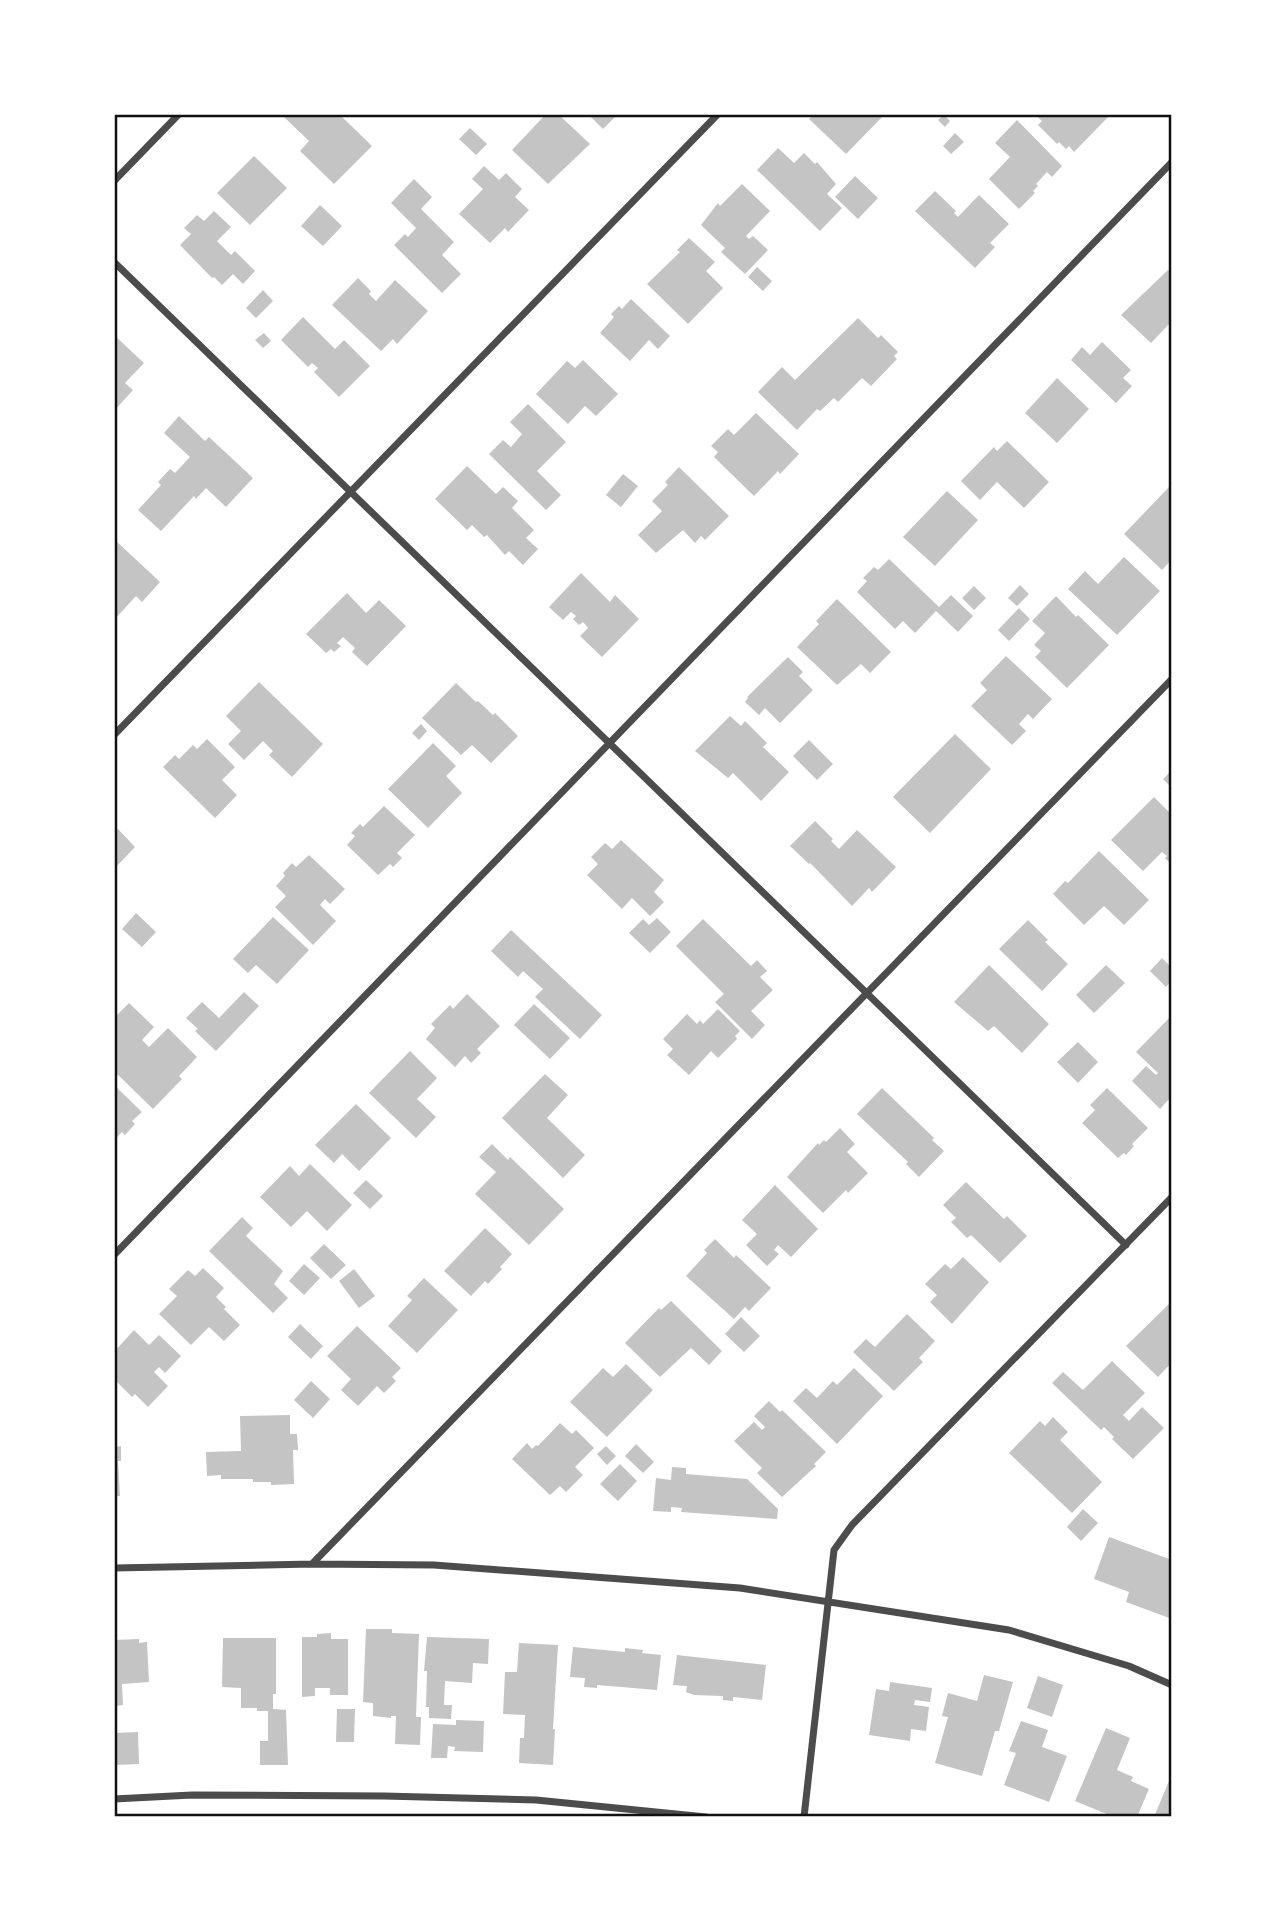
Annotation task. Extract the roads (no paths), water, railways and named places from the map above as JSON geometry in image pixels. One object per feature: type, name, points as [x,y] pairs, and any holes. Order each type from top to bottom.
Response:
[{"type":"street","points":[[114,181],[179,114]]},
{"type":"street","points":[[114,735],[718,114]]},
{"type":"street","points":[[114,1255],[1172,162]]},
{"type":"street","points":[[114,262],[1126,1245]]},
{"type":"street","points":[[312,1564],[1172,679]]},
{"type":"street","points":[[804,1817],[834,1550],[852,1525],[1172,1197]]},
{"type":"street","points":[[114,1568],[312,1564],[434,1565],[740,1588],[1009,1630],[1129,1666],[1172,1685]]},
{"type":"street","points":[[114,1799],[206,1795],[536,1800],[706,1817]]}]
